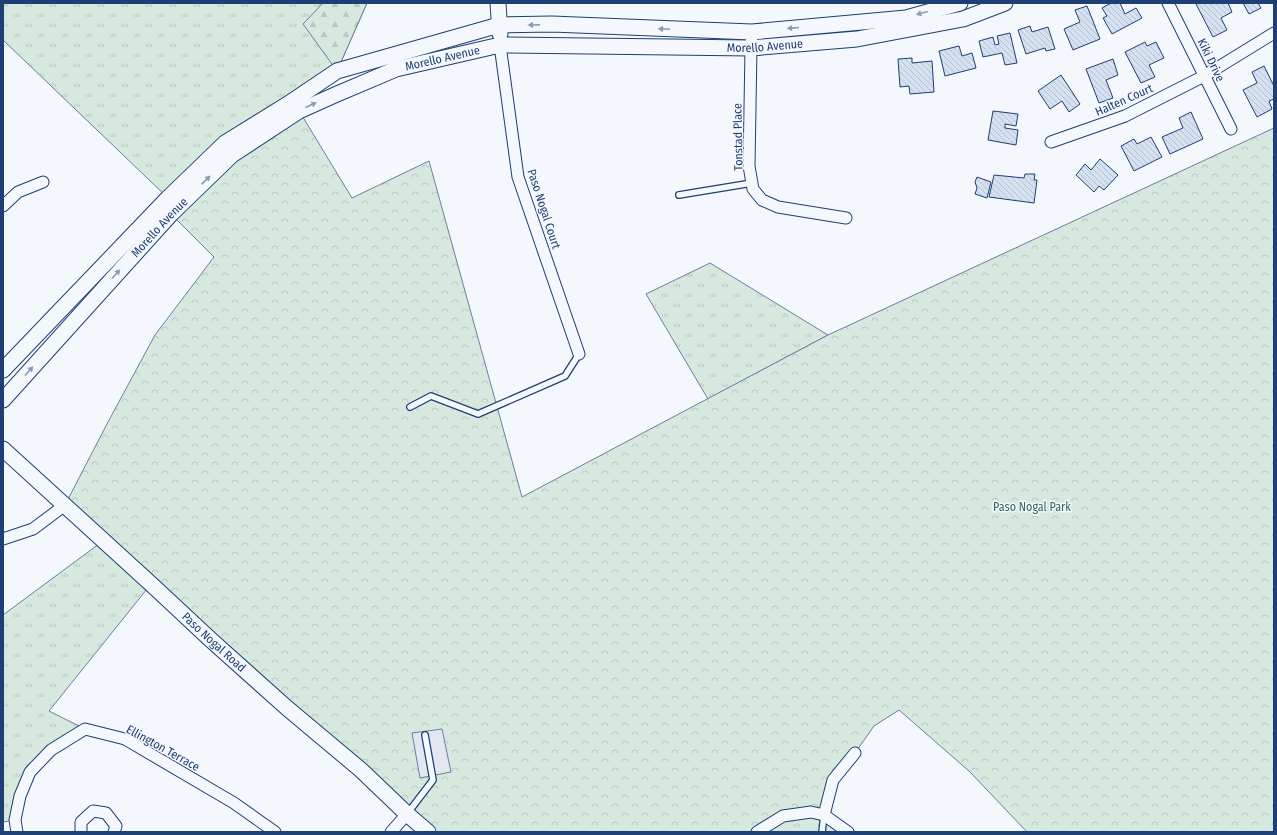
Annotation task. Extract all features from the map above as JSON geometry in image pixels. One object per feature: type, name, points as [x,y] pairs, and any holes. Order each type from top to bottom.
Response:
[{"type":"street","points":[[498,3],[500,45]]},
{"type":"street","name":"Morello Avenue","points":[[3,370],[168,198],[225,143],[288,104],[337,71],[499,25],[552,24],[752,32],[906,18],[960,3]]},
{"type":"street","name":"Morello Avenue","points":[[3,400],[171,214],[232,155],[299,111],[396,69],[500,45],[751,48],[857,39],[963,19],[1005,3]]},
{"type":"street","name":"Kiki Drive","points":[[1168,3],[1231,129]]},
{"type":"street","name":"Tonstad Place","points":[[752,32],[749,166],[753,189],[762,200],[778,207],[846,218]]},
{"type":"street","name":"Halten Court","points":[[1052,142],[1125,116],[1204,76],[1274,33]]},
{"type":"street","name":"Paso Nogal Court","points":[[500,45],[518,177],[579,354]]},
{"type":"street","points":[[3,206],[18,192],[43,182]]},
{"type":"street","name":"Paso Nogal Road","points":[[3,450],[65,505],[211,640],[287,708],[361,770],[428,832]]},
{"type":"street","points":[[3,539],[33,529],[65,505]]},
{"type":"street","name":"Ellington Terrace","points":[[17,832],[15,820],[20,796],[30,772],[51,750],[85,729],[125,739],[234,803],[275,832]]},
{"type":"street","points":[[824,815],[833,780],[855,753]]},
{"type":"street","points":[[80,832],[81,822],[93,811],[106,812],[116,826],[114,832]]},
{"type":"street","points":[[757,832],[783,816],[811,812],[824,815],[848,832]]},
{"type":"street","points":[[390,832],[407,814]]},
{"type":"lane","points":[[679,195],[752,183]]},
{"type":"lane","points":[[410,407],[431,396],[478,414],[565,376],[579,354]]},
{"type":"lane","points":[[407,814],[432,780],[425,734]]},
{"type":"lane","points":[[822,832],[824,815]]},
{"type":"green space","points":[[3,3],[367,3],[337,71],[168,198],[3,40]]},
{"type":"green space","points":[[323,3],[367,3],[337,71],[303,24]]},
{"type":"green space","name":"Paso Nogal Park","points":[[301,114],[352,198],[429,161],[522,497],[828,335],[1274,128],[1274,832],[1027,832],[969,771],[899,710],[874,726],[833,780],[824,815],[783,816],[757,832],[428,832],[65,505],[155,335],[214,257],[171,214],[232,155]]},
{"type":"green space","points":[[710,263],[828,335],[708,399],[646,294]]},
{"type":"green space","points":[[103,541],[151,584],[49,711],[85,729],[30,772],[15,820],[3,822],[3,615]]},
{"type":"green space","points":[[811,812],[848,832],[757,832],[783,816]]},
{"type":"shaded area","points":[[442,729],[451,772],[420,778],[412,733]]},
{"type":"building","points":[[1111,3],[1120,3],[1125,14],[1136,8],[1142,18],[1112,34],[1103,18],[1107,16],[1102,8]]},
{"type":"building","points":[[1228,3],[1232,12],[1221,18],[1227,30],[1213,37],[1196,4]]},
{"type":"building","points":[[1243,3],[1258,3],[1261,8],[1249,14]]},
{"type":"building","points":[[1087,6],[1100,39],[1073,50],[1064,29],[1080,22],[1075,10]]},
{"type":"building","points":[[1030,26],[1032,32],[1048,27],[1055,49],[1046,51],[1045,48],[1026,54],[1018,30]]},
{"type":"building","points":[[1010,33],[1017,63],[1005,65],[1002,53],[983,57],[979,41],[993,37],[995,45],[999,44],[997,36]]},
{"type":"building","points":[[1145,42],[1147,46],[1156,42],[1164,58],[1149,65],[1155,77],[1141,83],[1125,52]]},
{"type":"building","points":[[959,46],[962,56],[972,53],[976,68],[945,76],[939,51]]},
{"type":"building","points":[[912,58],[912,63],[932,61],[934,92],[910,94],[909,86],[900,87],[898,59]]},
{"type":"building","points":[[1113,59],[1118,75],[1106,80],[1113,98],[1099,103],[1086,69]]},
{"type":"building","points":[[1264,66],[1274,86],[1274,99],[1269,101],[1272,109],[1257,117],[1243,90],[1257,83],[1252,72]]},
{"type":"building","points":[[1061,75],[1080,104],[1069,112],[1062,101],[1050,109],[1038,91]]},
{"type":"building","points":[[993,111],[1018,114],[1016,126],[1005,124],[1005,128],[1018,130],[1016,145],[988,140]]},
{"type":"building","points":[[1191,112],[1203,139],[1170,154],[1162,137],[1183,128],[1179,118]]},
{"type":"building","points":[[1151,137],[1162,157],[1134,171],[1121,146],[1134,139],[1137,144]]},
{"type":"building","points":[[1100,159],[1118,175],[1104,190],[1099,186],[1094,192],[1076,175],[1085,164],[1091,170]]},
{"type":"building","points":[[1025,174],[1035,174],[1034,180],[1037,180],[1034,203],[989,197],[994,175],[1024,178]]},
{"type":"building","points":[[977,177],[991,182],[987,198],[975,194],[977,188],[975,182]]}]
